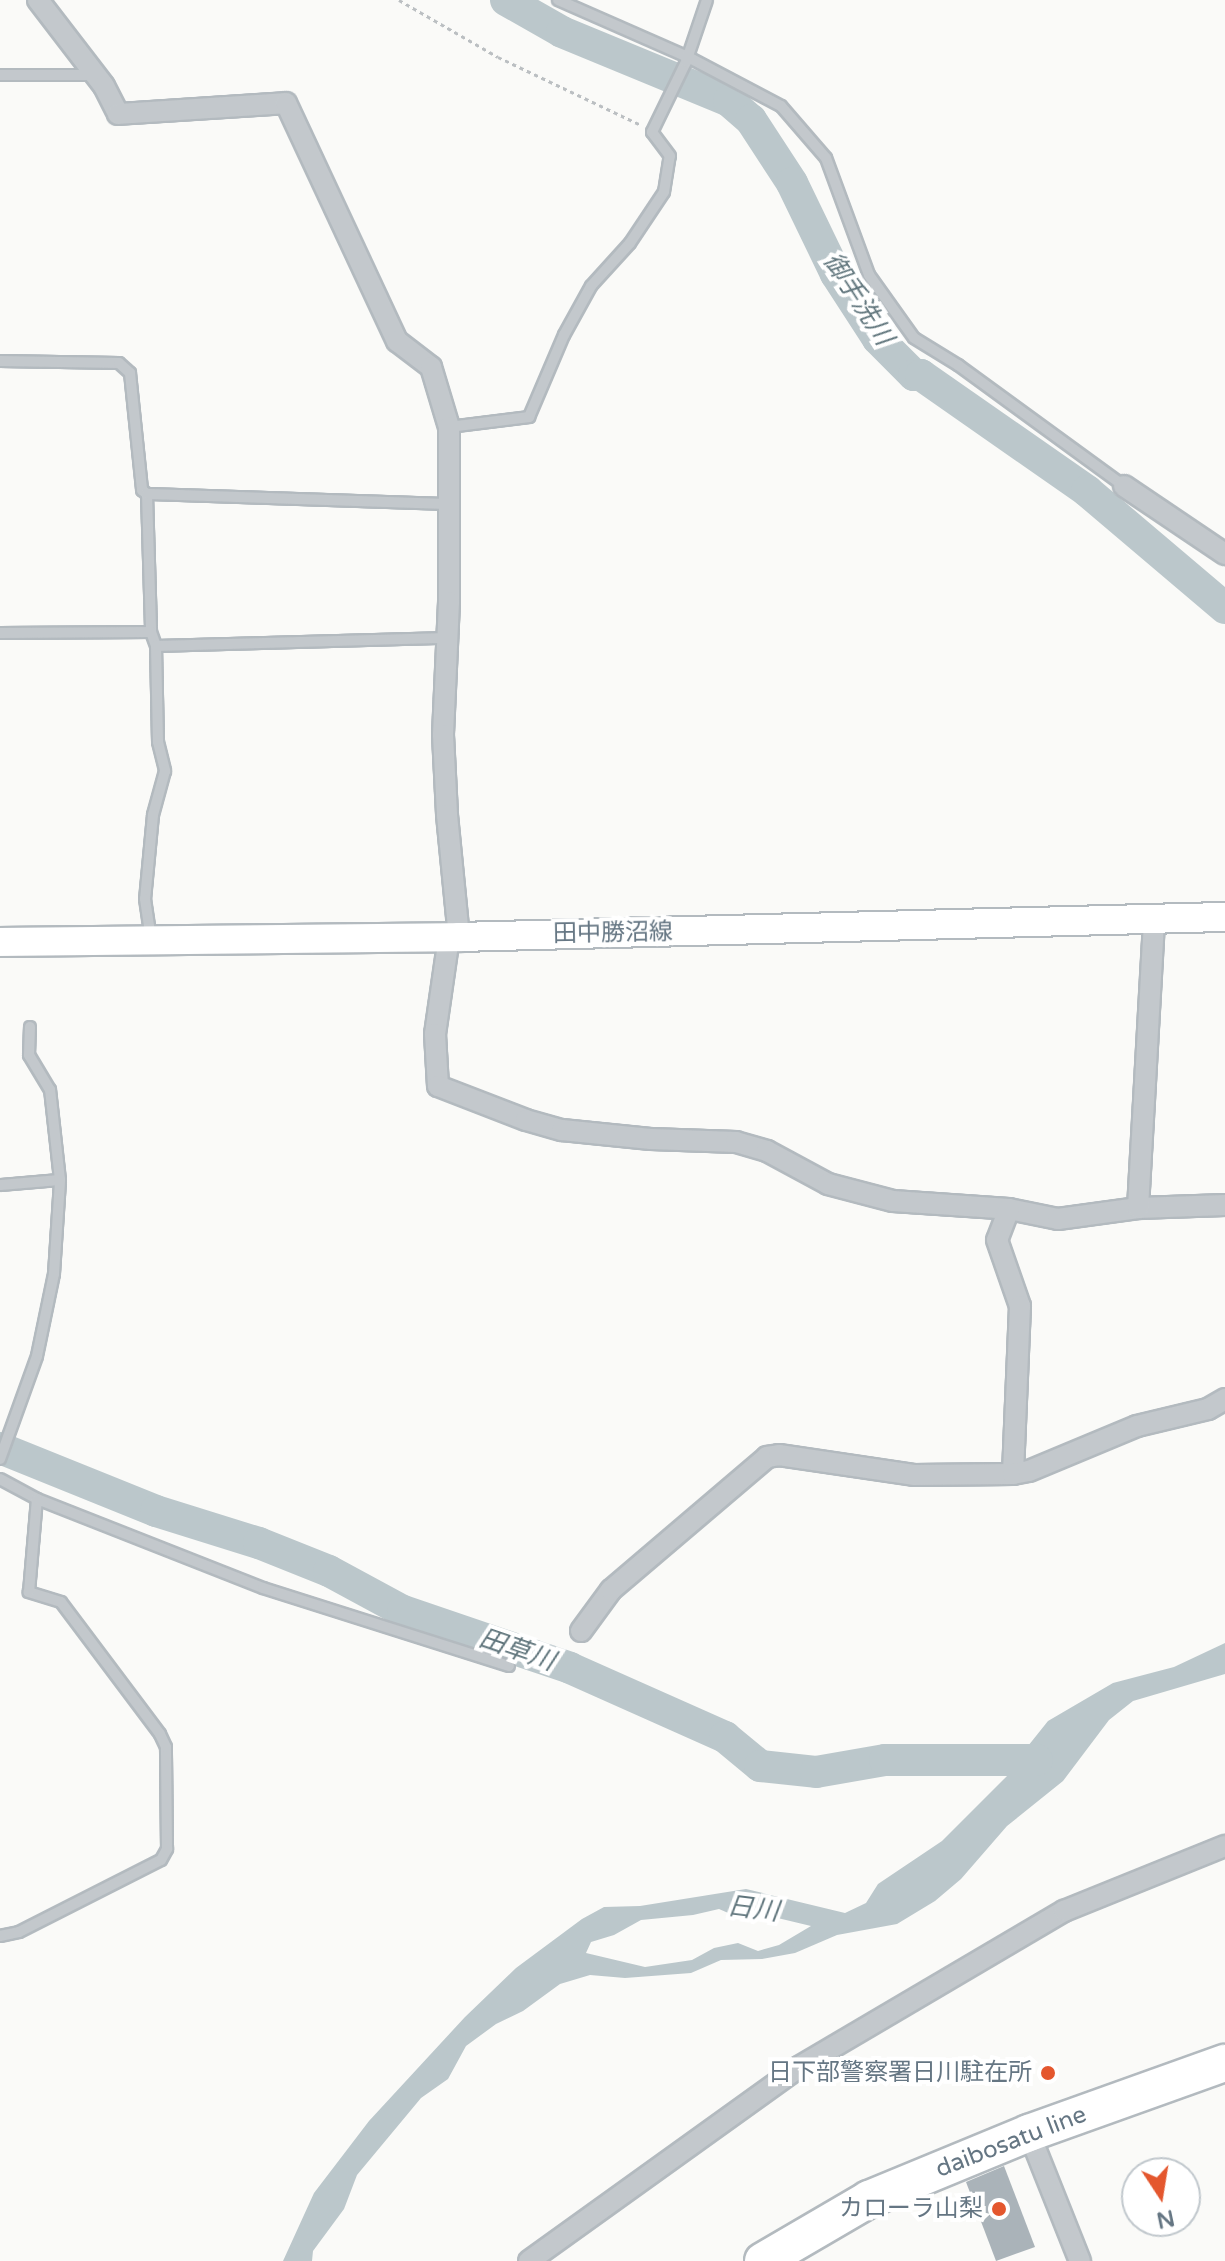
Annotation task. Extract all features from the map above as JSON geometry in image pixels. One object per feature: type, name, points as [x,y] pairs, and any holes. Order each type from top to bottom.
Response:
[{"type":"highway","name":"daibosatu line","points":[[775,2257],[869,2199],[1029,2133],[1225,2063]]},
{"type":"main road","name":"田中勝沼線","points":[[0,942],[454,937],[1225,917]]},
{"type":"street","points":[[38,0],[95,75],[118,114],[286,103],[397,341],[431,367],[449,427],[450,504],[443,735],[454,937],[435,1034],[438,1086],[526,1120],[562,1130],[651,1139],[736,1142],[767,1151],[828,1184],[893,1201],[1009,1209],[1058,1219],[1138,1208],[1225,1205]]},
{"type":"street","points":[[1124,486],[1225,554]]},
{"type":"street","points":[[1138,1208],[1154,919]]},
{"type":"street","points":[[1009,1209],[997,1240],[1020,1306],[1013,1474]]},
{"type":"street","points":[[581,1631],[611,1590],[767,1457],[779,1455],[914,1475],[1013,1474],[1029,1471],[1137,1426],[1219,1405]]},
{"type":"street","points":[[529,2261],[799,2067],[1064,1911],[1225,1846]]},
{"type":"street","points":[[1029,2133],[1080,2261]]},
{"type":"lane","points":[[558,0],[781,106],[826,158],[869,275],[914,338],[958,365],[1124,486]]},
{"type":"lane","points":[[449,427],[529,417],[564,335],[591,286],[630,243],[664,192],[670,156],[654,127],[687,59],[707,0]]},
{"type":"lane","points":[[0,75],[95,75]]},
{"type":"lane","points":[[0,361],[119,363],[130,373],[142,490],[147,494],[450,504]]},
{"type":"lane","points":[[147,494],[158,742],[165,771],[153,815],[145,899],[151,941]]},
{"type":"lane","points":[[0,633],[151,632]]},
{"type":"lane","points":[[156,646],[447,638]]},
{"type":"lane","points":[[0,1459],[13,1431],[37,1356],[54,1274],[60,1180],[50,1090],[29,1055],[30,1027]]},
{"type":"lane","points":[[0,1185],[60,1180]]},
{"type":"lane","points":[[0,1479],[37,1499],[263,1588],[509,1666]]},
{"type":"lane","points":[[0,1936],[19,1932],[161,1860],[167,1849],[166,1747],[160,1734],[61,1602],[29,1592],[37,1499]]},
{"type":"path","points":[[399,0],[498,57],[654,127]]},
{"type":"water","name":"日川","points":[[1225,1643],[1225,1674],[1133,1701],[1109,1720],[1063,1781],[1007,1826],[961,1879],[935,1901],[897,1924],[837,1935],[795,1953],[762,1959],[721,1960],[691,1973],[625,1978],[590,1975],[560,1984],[523,2011],[496,2024],[466,2046],[448,2079],[421,2098],[357,2175],[344,2209],[313,2251],[312,2261],[283,2261],[314,2193],[369,2121],[465,2017],[516,1968],[582,1919],[604,1907],[640,1906],[746,1889],[845,1913],[866,1903],[878,1884],[942,1841],[1014,1769],[992,1760],[1024,1751],[1048,1721],[1113,1683],[1174,1667]],"holes":[[[719,1909],[742,1919],[749,1911],[811,1926],[779,1945],[758,1951],[738,1943],[714,1948],[692,1960],[645,1967],[586,1953],[591,1942],[614,1935],[641,1920]]]},
{"type":"building","points":[[1004,2166],[1035,2247],[996,2261],[966,2182]]},
{"type":"waterway","name":"御手洗川","points":[[506,0],[562,32],[729,101],[751,120],[792,183],[836,274],[878,339],[914,375],[921,375],[1087,491],[1225,608]]},
{"type":"waterway","name":"田草川","points":[[0,1448],[156,1511],[259,1543],[329,1571],[403,1611],[570,1668],[725,1737],[760,1766],[816,1772],[885,1760],[1037,1760]]},
{"type":"place","name":"日下部警察署日川駐在所","points":[[1048,2073]]},
{"type":"place","name":"カローラ山梨","points":[[999,2209]]}]
